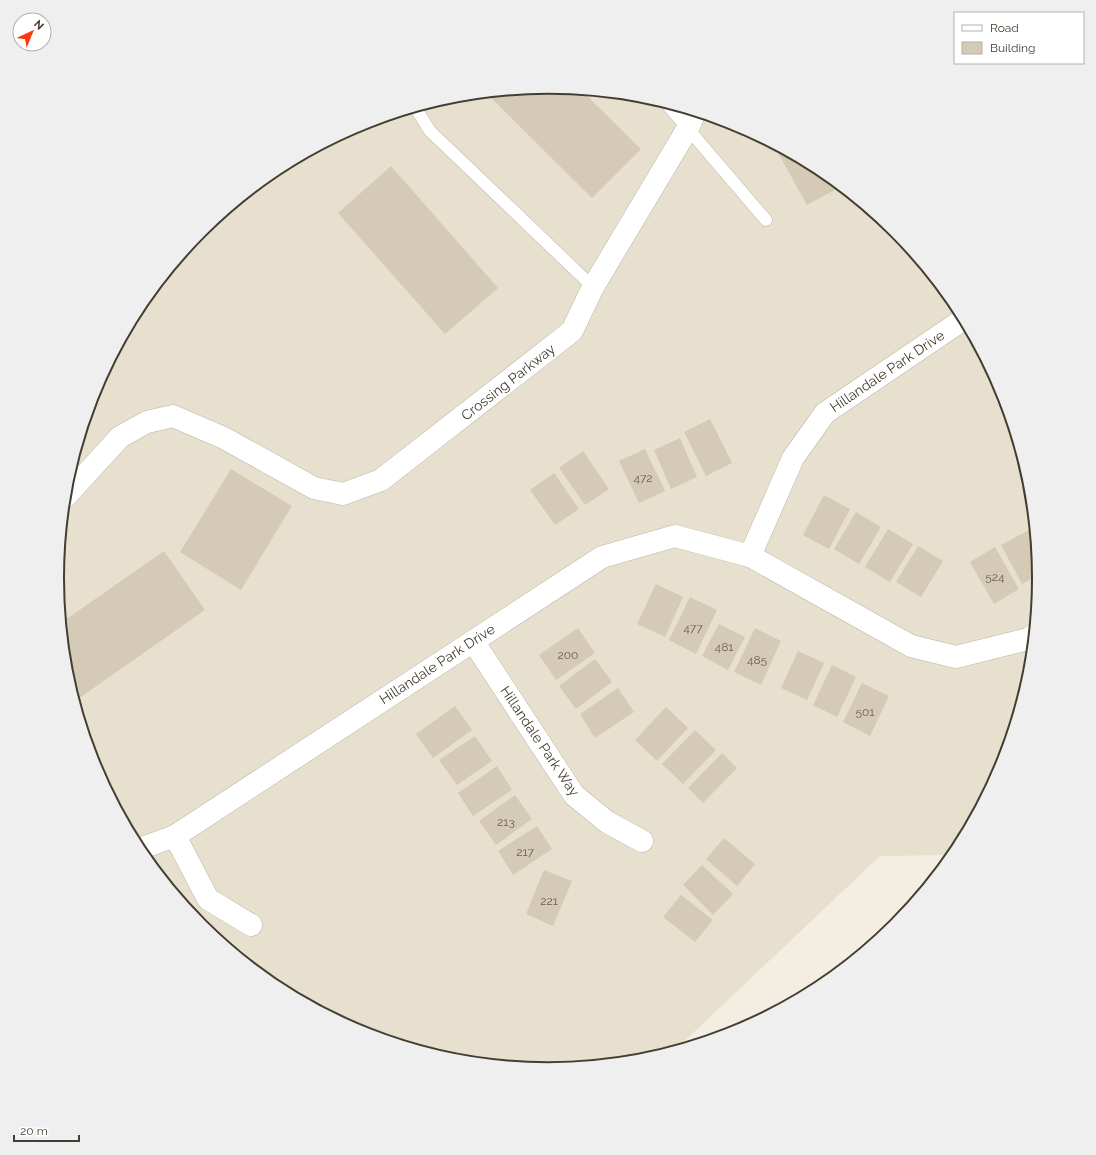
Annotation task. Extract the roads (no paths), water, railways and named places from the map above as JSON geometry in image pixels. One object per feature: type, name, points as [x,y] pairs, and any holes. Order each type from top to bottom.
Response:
[{"type":"street","name":"Crossing Parkway","points":[[72,489],[120,437],[147,422],[173,416],[224,438],[314,488],[343,494],[381,480],[572,331],[593,287],[692,120]]},
{"type":"street","name":"Hillandale Park Drive","points":[[750,556],[793,458],[825,413],[959,323]]},
{"type":"street","name":"Hillandale Park Drive","points":[[146,846],[174,836],[602,556],[675,536],[750,556],[911,646],[956,657],[1028,639]]},
{"type":"street","name":"Hillandale Park Way","points":[[473,640],[574,795],[608,822],[642,841]]},
{"type":"street","points":[[174,836],[208,899],[251,925]]},
{"type":"lane","points":[[418,112],[430,131],[593,287]]},
{"type":"lane","points":[[680,112],[692,120],[766,220]]}]
